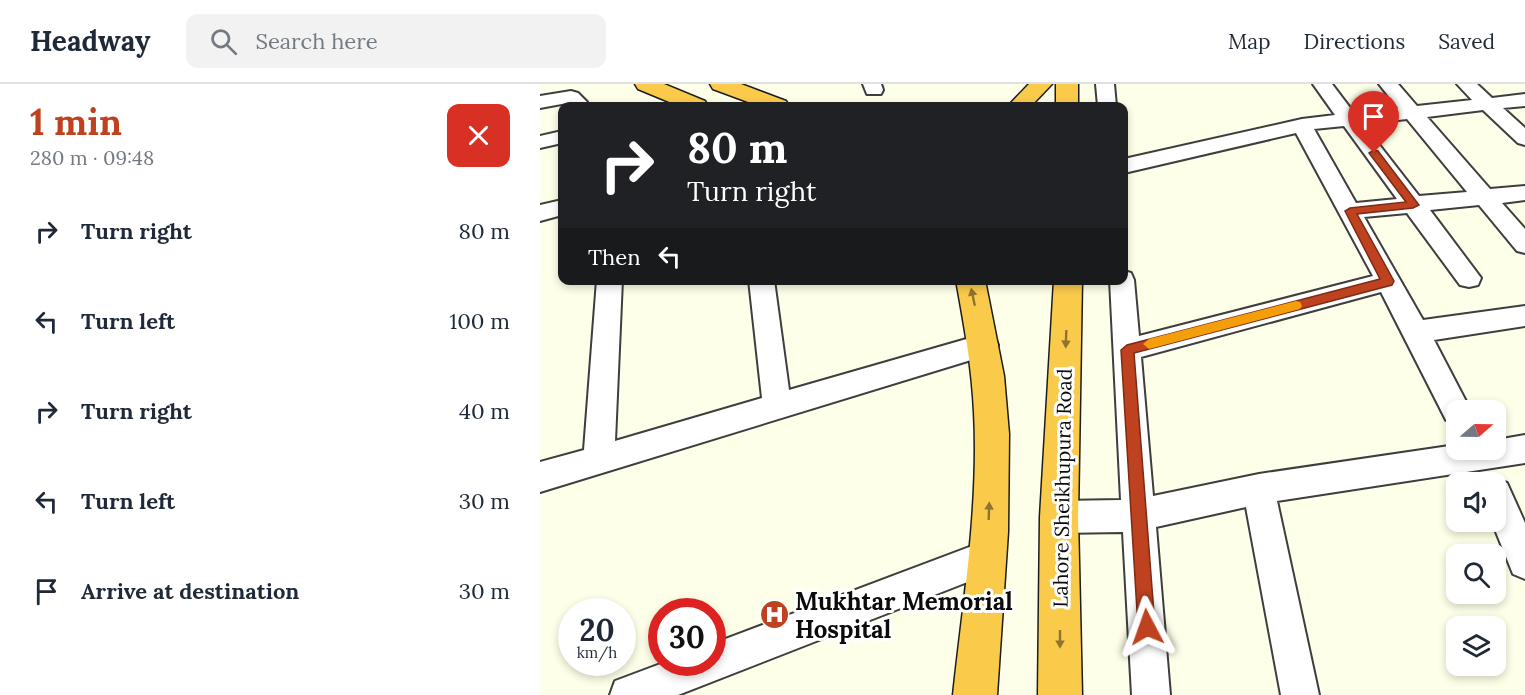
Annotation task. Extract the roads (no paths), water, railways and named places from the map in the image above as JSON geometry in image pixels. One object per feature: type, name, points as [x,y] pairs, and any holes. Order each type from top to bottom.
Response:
[{"type":"highway","points":[[646,84],[688,102]]},
{"type":"highway","points":[[721,84],[768,102]]},
{"type":"highway","points":[[1023,102],[1041,84]]},
{"type":"highway","points":[[1036,102],[1041,84]]},
{"type":"highway","points":[[1067,84],[1067,102]]},
{"type":"highway","points":[[971,285],[984,345],[992,434],[988,557],[975,695]]},
{"type":"highway","name":"Lahore Sheikhupura Road","points":[[1060,695],[1059,518],[1068,285]]},
{"type":"street","points":[[1105,84],[1107,102]]},
{"type":"street","points":[[1322,84],[1469,278]]},
{"type":"street","points":[[1388,84],[1525,245]]},
{"type":"street","points":[[1466,84],[1525,139]]},
{"type":"street","points":[[540,102],[571,97],[577,102]]},
{"type":"street","points":[[1128,165],[1302,125],[1348,118],[1525,100]]},
{"type":"street","points":[[1302,125],[1416,332],[1450,400]]},
{"type":"street","points":[[540,142],[558,138]]},
{"type":"street","points":[[1350,211],[1525,193]]},
{"type":"street","points":[[540,213],[558,209]]},
{"type":"street","points":[[1127,350],[1388,281]]},
{"type":"street","points":[[599,459],[610,285]]},
{"type":"street","points":[[762,285],[777,407]]},
{"type":"street","points":[[1122,285],[1151,695]]},
{"type":"street","points":[[1416,332],[1525,316]]},
{"type":"street","points":[[540,477],[984,345]]},
{"type":"street","points":[[1059,518],[1139,515],[1258,489],[1482,463],[1525,449]]},
{"type":"street","points":[[1258,489],[1300,695]]},
{"type":"street","points":[[1506,517],[1525,562]]},
{"type":"street","points":[[726,658],[988,557]]},
{"type":"street","points":[[629,695],[678,676]]},
{"type":"place","name":"Mukhtar Memorial Hospital","points":[[774,615]]}]
